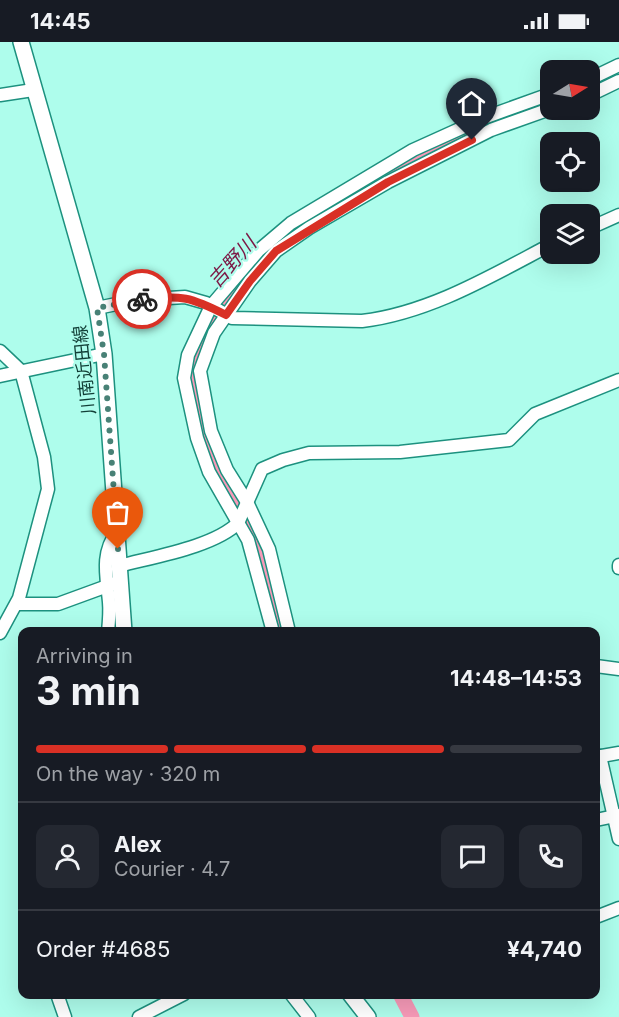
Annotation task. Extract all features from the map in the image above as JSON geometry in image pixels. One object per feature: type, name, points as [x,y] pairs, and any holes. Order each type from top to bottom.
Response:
[{"type":"main road","name":"川南近田線","points":[[21,42],[97,308],[104,354],[124,627]]},
{"type":"main road","points":[[354,999],[368,1017]]},
{"type":"street","points":[[600,74],[619,65]]},
{"type":"street","points":[[600,90],[619,81]]},
{"type":"street","points":[[0,94],[33,90]]},
{"type":"street","points":[[272,627],[251,550],[239,521],[209,472],[197,438],[184,378],[188,355],[258,251],[291,223],[413,150],[486,117],[540,98]]},
{"type":"street","points":[[288,627],[269,549],[219,455],[211,431],[201,383],[202,360],[218,311],[250,281],[276,251],[309,228],[388,182],[491,130],[540,113]]},
{"type":"street","points":[[600,224],[619,215]]},
{"type":"street","points":[[97,308],[168,296],[185,297],[218,311],[252,320],[362,321],[380,319],[401,314],[482,281],[540,250]]},
{"type":"street","points":[[0,351],[21,371],[44,457],[48,489],[17,604],[0,633]]},
{"type":"street","points":[[0,376],[104,354]]},
{"type":"street","points":[[17,604],[58,604],[105,585],[120,574],[232,528],[239,521],[262,469],[283,460],[309,453],[400,452],[509,440],[535,414],[619,380]]},
{"type":"street","points":[[108,627],[109,603],[105,585],[110,542],[117,532]]},
{"type":"street","points":[[600,667],[619,669]]},
{"type":"street","points":[[600,756],[619,753]]},
{"type":"street","points":[[600,763],[616,815],[619,839]]},
{"type":"street","points":[[600,819],[616,815]]},
{"type":"street","points":[[600,915],[619,908]]},
{"type":"street","points":[[59,999],[65,1017]]},
{"type":"street","points":[[139,1017],[174,999]]},
{"type":"street","points":[[295,999],[309,1017]]},
{"type":"waterway","name":"吉野川","points":[[281,627],[260,546],[251,526],[224,483],[206,437],[193,387],[192,365],[197,349],[217,313],[243,277],[285,236],[430,150],[488,124],[540,106]]},
{"type":"waterway","name":"吉野川","points":[[403,999],[412,1017]]},
{"type":"way so far","points":[[118,549],[104,354],[97,308],[142,299]]},
{"type":"route","points":[[142,299],[185,297],[206,303],[226,315],[250,281],[276,251],[309,228],[388,182],[472,140]]}]
